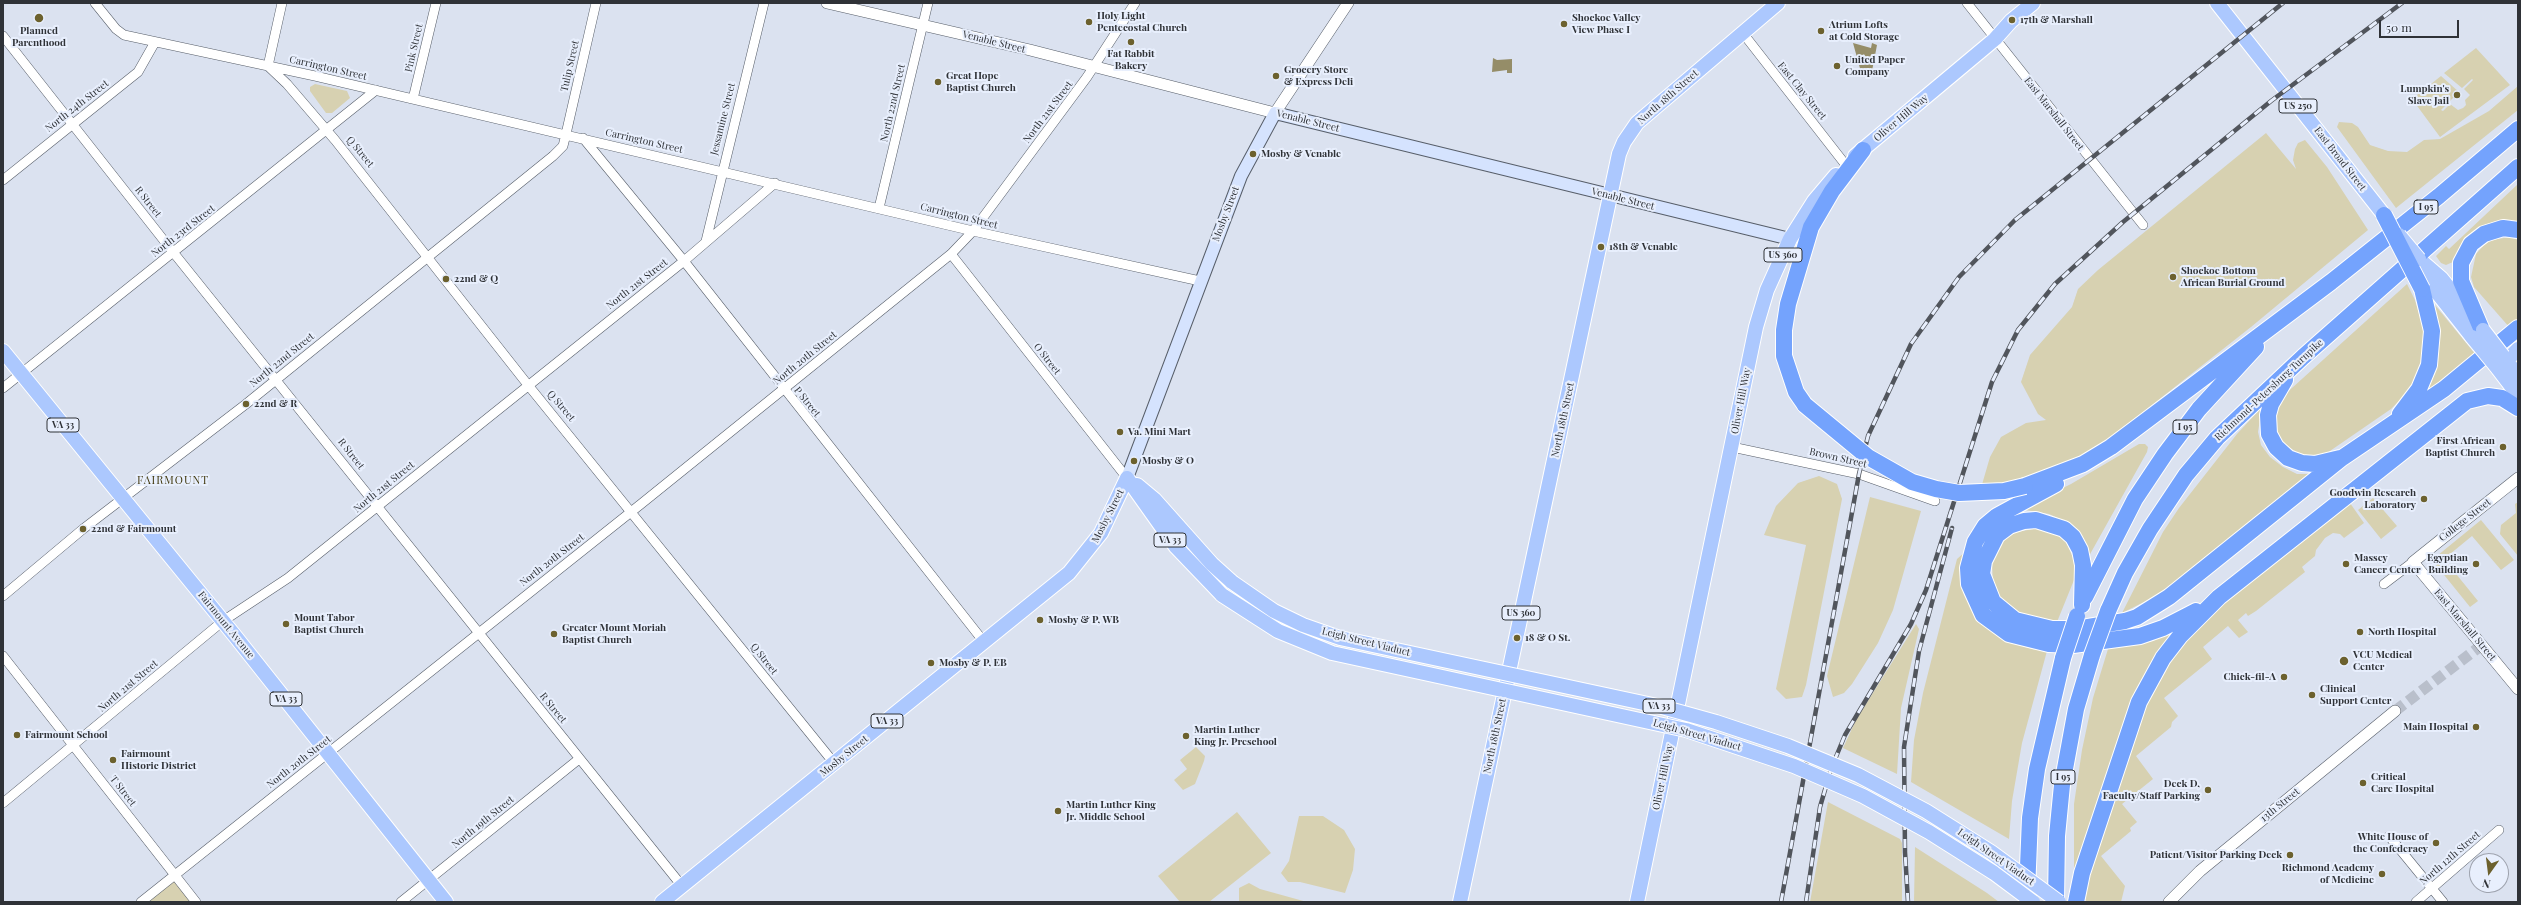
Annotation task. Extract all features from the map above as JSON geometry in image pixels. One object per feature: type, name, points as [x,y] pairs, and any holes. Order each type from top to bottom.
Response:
[{"type":"highway","name":"I 95","points":[[2027,902],[2030,818],[2037,769],[2063,658],[2079,611],[2106,553],[2135,500],[2199,408],[2231,371],[2331,282],[2439,196],[2518,129]]},
{"type":"highway","points":[[1863,150],[1832,191],[1811,227],[1788,304],[1784,330],[1784,356],[1791,381],[1805,405],[1868,457],[1912,482],[1936,489],[1959,493],[1998,491],[2025,486],[2062,474],[2104,451]]},
{"type":"highway","name":"Richmond-Petersburg Turnpike","points":[[2058,902],[2057,836],[2062,785],[2076,708],[2092,655],[2108,611],[2125,573],[2150,529],[2186,475],[2234,420],[2516,169]]},
{"type":"highway","points":[[2382,212],[2431,284],[2432,331],[2429,365],[2419,390],[2392,426]]},
{"type":"highway","points":[[2479,332],[2462,281],[2461,263],[2471,244],[2484,234],[2503,228],[2518,230]]},
{"type":"highway","points":[[2219,597],[2184,618],[2140,636],[2073,645],[2049,644],[2009,634],[1983,615],[1968,584],[1968,568],[1975,542],[1985,526],[1997,516],[2060,481],[2104,451],[2331,282]]},
{"type":"highway","points":[[2079,611],[2083,564],[2080,550],[2073,537],[2064,529],[2036,520],[2024,521],[2009,526],[1997,535],[1984,561],[1982,574],[1986,588],[1993,602],[2003,612],[2028,624],[2052,628],[2076,629],[2125,621],[2153,608],[2170,597],[2342,458],[2392,426],[2466,373],[2518,328]]},
{"type":"highway","points":[[2303,357],[2281,386],[2271,404],[2267,421],[2271,440],[2282,453],[2302,463],[2315,464],[2342,458]]},
{"type":"highway","points":[[2076,902],[2086,859],[2139,702],[2167,652],[2180,636],[2219,597],[2467,401],[2488,396],[2502,398],[2518,408]]},
{"type":"main road","name":"North 18th Street","points":[[1460,902],[1619,154],[1624,142],[1637,123],[1742,32],[1778,3]]},
{"type":"main road","name":"Oliver Hill Way","points":[[1637,902],[1760,315],[1767,290],[1790,239],[1814,200],[1845,164],[1995,39],[2011,21],[2033,3]]},
{"type":"main road","name":"East Broad Street","points":[[2217,3],[2418,259],[2431,284],[2479,332],[2507,367],[2518,395]]},
{"type":"main road","name":"Venable Street","points":[[1275,113],[1790,239]]},
{"type":"main road","name":"Mosby Street","points":[[662,902],[1053,587],[1080,562],[1101,533],[1127,478],[1240,176],[1275,113]]},
{"type":"main road","points":[[2507,367],[2518,349]]},
{"type":"main road","name":"Fairmount Avenue","points":[[3,351],[223,621],[446,902]]},
{"type":"main road","name":"Leigh Street Viaduct","points":[[1127,478],[1155,500],[1207,559],[1232,582],[1274,611],[1303,625],[1340,638],[1662,707],[1723,724],[1788,746],[1858,775],[1926,811],[1991,852],[2058,902]]},
{"type":"main road","name":"Leigh Street Viaduct","points":[[1127,478],[1176,548],[1196,571],[1222,595],[1278,631],[1332,653],[1679,728],[1724,741],[1787,763],[1849,790],[1916,824],[1962,851],[2033,902]]},
{"type":"street","name":"Carrington Street","points":[[95,3],[116,29],[124,35],[376,90],[973,231],[1200,282]]},
{"type":"street","points":[[268,66],[282,3]]},
{"type":"street","name":"Pink Street","points":[[413,99],[436,3]]},
{"type":"street","name":"Tulip Street","points":[[566,134],[596,3]]},
{"type":"street","name":"Jessamine Street","points":[[706,241],[721,171],[764,3]]},
{"type":"street","name":"Venable Street","points":[[827,3],[922,24],[1095,66],[1275,113]]},
{"type":"street","name":"North 22nd Street","points":[[879,208],[928,3]]},
{"type":"street","name":"North 21st Street","points":[[973,231],[1095,66],[1135,3]]},
{"type":"street","name":"Mosby Street","points":[[1275,113],[1348,3]]},
{"type":"street","name":"East Marshall Street","points":[[1966,3],[2143,225]]},
{"type":"street","name":"East Clay Street","points":[[1742,32],[1845,164]]},
{"type":"street","name":"R Street","points":[[3,36],[173,252],[682,886]]},
{"type":"street","name":"North 24th Street","points":[[3,180],[72,123],[138,72],[155,42]]},
{"type":"street","name":"Q Street","points":[[268,66],[287,84],[328,130],[528,385],[834,763]]},
{"type":"street","name":"North 23rd Street","points":[[3,388],[328,130],[376,90]]},
{"type":"street","name":"North 22nd Street","points":[[3,596],[123,498],[276,379],[553,156],[563,146],[566,134]]},
{"type":"street","name":"P Street","points":[[583,138],[684,261],[783,390],[984,642]]},
{"type":"street","name":"North 21st Street","points":[[3,803],[223,621],[288,578],[684,261],[775,184]]},
{"type":"street","name":"North 20th Street","points":[[141,902],[632,512],[950,254],[973,231]]},
{"type":"street","name":"O Street","points":[[950,254],[1127,478]]},
{"type":"street","name":"Brown Street","points":[[1732,447],[1859,474],[1935,501]]},
{"type":"street","name":"College Street","points":[[2413,562],[2518,478]]},
{"type":"street","points":[[2384,584],[2413,562]]},
{"type":"street","name":"East Marshall Street","points":[[2413,562],[2518,689]]},
{"type":"street","name":"T Street","points":[[3,656],[196,902]]},
{"type":"street","name":"13th Street","points":[[2169,902],[2196,874],[2395,711]]},
{"type":"street","name":"North 19th Street","points":[[401,902],[579,759]]},
{"type":"street","name":"North 12th Street","points":[[2416,902],[2499,830]]},
{"type":"street","points":[[2389,836],[2442,902]]},
{"type":"shaded area","points":[[1853,43],[1871,48],[1872,43],[1877,45],[1872,71],[1861,72]]},
{"type":"shaded area","points":[[2476,48],[2510,85],[2440,137],[2412,99],[2441,76],[2459,92],[2441,110],[2443,111],[2450,104],[2458,110],[2463,108],[2466,105],[2465,100],[2470,95],[2464,89],[2473,80],[2472,79],[2462,88],[2444,73]]},
{"type":"shaded area","points":[[1493,58],[1497,60],[1512,59],[1512,73],[1507,73],[1507,70],[1492,72]]},
{"type":"shaded area","points":[[315,84],[347,91],[350,98],[332,113],[326,113],[310,91],[310,87]]},
{"type":"shaded area","points":[[2518,86],[2518,110],[2396,208],[2337,127],[2339,122],[2352,123],[2358,127],[2370,145],[2388,151],[2407,152],[2424,140],[2440,139],[2489,111]]},
{"type":"shaded area","name":"Shockoe Bottom African Burial Ground","points":[[2266,133],[2296,169],[2293,160],[2295,149],[2298,143],[2305,140],[2327,167],[2368,230],[2251,327],[2110,438],[2085,455],[2028,480],[1981,488],[1990,457],[2001,437],[2026,423],[2046,420],[2038,414],[2021,382],[2030,355],[2072,307],[2078,289],[2098,270]]},
{"type":"shaded area","points":[[2518,184],[2518,221],[2497,221],[2480,227],[2465,240],[2453,262],[2446,265],[2441,263],[2436,256],[2446,246],[2449,249]]},
{"type":"shaded area","points":[[2510,237],[2518,240],[2518,319],[2510,328],[2474,287],[2471,277],[2476,254],[2484,245],[2491,240]]},
{"type":"shaded area","points":[[2407,284],[2415,300],[2423,327],[2425,346],[2421,367],[2412,388],[2391,409],[2327,453],[2311,456],[2298,453],[2287,446],[2278,436],[2274,423],[2275,410],[2282,397]]},
{"type":"shaded area","points":[[2435,305],[2476,355],[2424,394],[2436,361],[2440,340]]},
{"type":"shaded area","points":[[2262,407],[2258,432],[2261,445],[2270,457],[2283,467],[2297,474],[2313,474],[2160,594],[2122,613],[2163,532],[2179,508],[2237,434]]},
{"type":"shaded area","points":[[2139,444],[2145,444],[2148,447],[2147,452],[2089,556],[2083,538],[2071,524],[2049,514],[2020,509],[2071,484]]},
{"type":"shaded area","points":[[1819,476],[1837,484],[1842,499],[1806,685],[1802,697],[1786,699],[1776,689],[1806,545],[1764,535],[1776,506],[1798,483]]},
{"type":"shaded area","points":[[1870,497],[1921,511],[1893,610],[1878,643],[1852,684],[1844,693],[1833,697],[1827,676]]},
{"type":"shaded area","points":[[2373,498],[2397,526],[2381,539],[2358,510]]},
{"type":"shaded area","points":[[2518,502],[2518,556],[2500,534],[2501,525],[2516,513],[2515,504]]},
{"type":"shaded area","points":[[2350,503],[2364,523],[2344,538],[2340,534],[2333,533],[2325,538],[2316,550],[2315,556],[2302,567],[2305,572],[2256,611],[2248,616],[2246,613],[2238,620],[2248,632],[2239,638],[2228,626],[2203,647],[2212,659],[2164,698],[2178,716],[2172,722],[2171,727],[2136,756],[2153,779],[2122,804],[2137,822],[2130,828],[2131,831],[2101,856],[2125,886],[2121,902],[2088,902],[2085,900],[2087,885],[2097,853],[2138,726],[2160,676],[2181,645],[2204,618]]},
{"type":"shaded area","points":[[2481,520],[2514,560],[2501,570],[2472,536],[2444,559],[2478,601],[2470,607],[2432,560]]},
{"type":"shaded area","points":[[2039,528],[2057,534],[2066,542],[2075,562],[2074,580],[2057,622],[2029,616],[2012,609],[2000,597],[1993,586],[1992,562],[2002,541],[2011,533]]},
{"type":"shaded area","points":[[1965,552],[1960,578],[1964,595],[1978,620],[2003,640],[2032,649],[2047,651],[2022,743],[2012,801],[2009,839],[1911,782],[1914,740],[1923,693],[1957,559]]},
{"type":"shaded area","points":[[1916,624],[1919,629],[1901,708],[1897,774],[1843,748],[1856,720]]},
{"type":"shaded area","points":[[2182,625],[2167,641],[2074,876],[2074,804],[2082,750],[2093,698],[2108,649],[2153,641]]},
{"type":"shaded area","points":[[1196,747],[1205,756],[1204,761],[1195,784],[1183,790],[1174,780],[1187,769],[1180,760]]},
{"type":"shaded area","points":[[1828,802],[1900,839],[1902,843],[1902,902],[1810,902]]},
{"type":"shaded area","points":[[1237,812],[1271,853],[1209,902],[1180,902],[1158,876]]},
{"type":"shaded area","points":[[1299,816],[1323,816],[1344,830],[1355,849],[1353,870],[1345,893],[1300,882],[1288,882],[1281,873],[1289,861]]},
{"type":"shaded area","points":[[1915,847],[1987,893],[1999,902],[1914,902]]},
{"type":"shaded area","points":[[175,874],[197,902],[141,902]]},
{"type":"shaded area","points":[[1249,883],[1260,889],[1307,902],[1239,902],[1239,888]]},
{"type":"tunnel","points":[[2395,711],[2482,645]]},
{"type":"railway","points":[[1781,902],[1859,474],[1868,436],[1911,344],[1959,277],[2015,220],[2283,3]]},
{"type":"railway","points":[[1806,902],[1820,807],[1831,769],[1845,735],[1911,624],[1926,590],[1992,382],[2018,330],[2055,284],[2123,222],[2271,101],[2402,3]]},
{"type":"railway","points":[[1908,902],[1905,852],[1904,747],[1919,651],[1952,528]]},
{"type":"place","name":"Planned Parenthood","points":[[39,18]]},
{"type":"place","name":"17th & Marshall","points":[[2012,20]]},
{"type":"place","name":"Holy Light Pentecostal Church","points":[[1089,22]]},
{"type":"place","name":"Shockoe Valley View Phase I","points":[[1564,24]]},
{"type":"place","name":"Atrium Lofts at Cold Storage","points":[[1821,31]]},
{"type":"place","name":"Fat Rabbit Bakery","points":[[1131,42]]},
{"type":"place","name":"United Paper Company","points":[[1837,66]]},
{"type":"place","name":"Grocery Store & Express Deli","points":[[1276,76]]},
{"type":"place","name":"Great Hope Baptist Church","points":[[938,82]]},
{"type":"place","name":"Lumpkin's Slave Jail","points":[[2457,95]]},
{"type":"place","name":"Mosby & Venable","points":[[1253,154]]},
{"type":"place","name":"18th & Venable","points":[[1601,247]]},
{"type":"place","name":"Shockoe Bottom African Burial Ground","points":[[2173,277]]},
{"type":"place","name":"22nd & Q","points":[[446,279]]},
{"type":"place","name":"22nd & R","points":[[246,404]]},
{"type":"place","name":"Va. Mini Mart","points":[[1120,432]]},
{"type":"place","name":"First African Baptist Church","points":[[2503,447]]},
{"type":"place","name":"Mosby & O","points":[[1134,461]]},
{"type":"place","name":"Goodwin Research Laboratory","points":[[2424,499]]},
{"type":"place","name":"22nd & Fairmount","points":[[83,529]]},
{"type":"place","name":"Massey Cancer Center","points":[[2346,564]]},
{"type":"place","name":"Egyptian Building","points":[[2476,564]]},
{"type":"place","name":"Mosby & P, WB","points":[[1040,620]]},
{"type":"place","name":"Mount Tabor Baptist Church","points":[[286,624]]},
{"type":"place","name":"North Hospital","points":[[2360,632]]},
{"type":"place","name":"Greater Mount Moriah Baptist Church","points":[[554,634]]},
{"type":"place","name":"18 & O St.","points":[[1517,638]]},
{"type":"place","name":"VCU Medical Center","points":[[2344,661]]},
{"type":"place","name":"Mosby & P, EB","points":[[931,663]]},
{"type":"place","name":"Chick-fil-A","points":[[2284,677]]},
{"type":"place","name":"Clinical Support Center","points":[[2312,695]]},
{"type":"place","name":"Main Hospital","points":[[2476,727]]},
{"type":"place","name":"Fairmount School","points":[[17,735]]},
{"type":"place","name":"Martin Luther King Jr. Preschool","points":[[1186,736]]},
{"type":"place","name":"Fairmount Historic District","points":[[113,760]]},
{"type":"place","name":"Critical Care Hospital","points":[[2363,783]]},
{"type":"place","name":"Deck D, Faculty/Staff Parking","points":[[2208,790]]},
{"type":"place","name":"Martin Luther King Jr. Middle School","points":[[1058,811]]},
{"type":"place","name":"White House of the Confederacy","points":[[2436,843]]},
{"type":"place","name":"Patient/Visitor Parking Deck","points":[[2290,855]]},
{"type":"place","name":"Richmond Academy of Medicine","points":[[2382,874]]},
{"type":"district","name":"FAIRMOUNT","points":[[173,481]]}]
